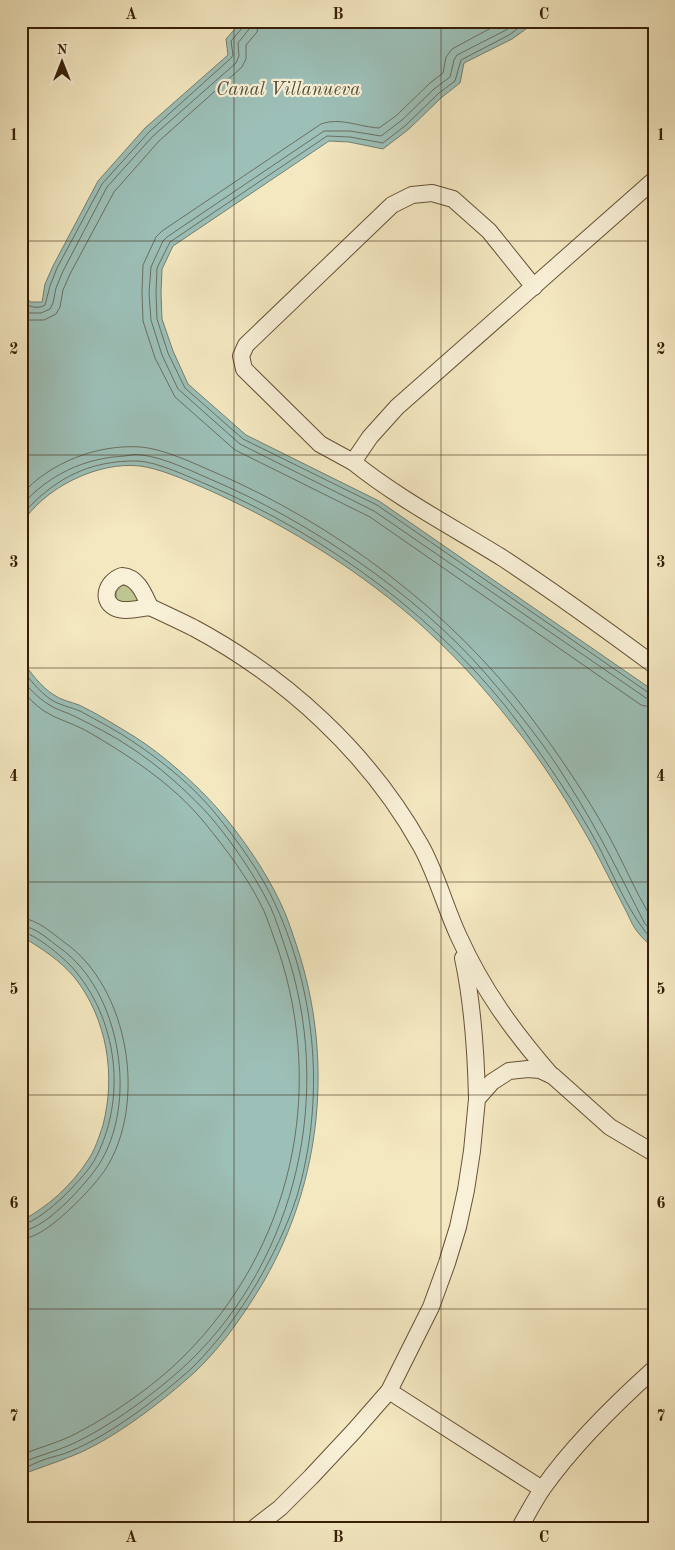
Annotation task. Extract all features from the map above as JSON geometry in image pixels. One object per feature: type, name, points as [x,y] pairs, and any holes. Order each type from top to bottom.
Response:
[{"type":"street","points":[[353,462],[370,437],[397,407],[654,180]]},
{"type":"street","points":[[534,287],[489,231],[453,200],[432,193],[412,195],[392,205],[246,345],[241,356],[244,369],[320,444],[353,462],[374,479],[416,506],[501,557],[654,665]]},
{"type":"street","points":[[150,607],[195,629],[244,659],[292,693],[348,746],[397,806],[422,848],[458,935],[474,966],[499,1010],[526,1046],[553,1076],[610,1127],[654,1153]]},
{"type":"street","points":[[253,1529],[280,1508],[305,1483],[354,1432],[389,1391],[431,1307],[450,1254],[466,1190],[477,1099],[477,1060],[473,1020],[469,986],[458,935]]},
{"type":"street","points":[[477,1099],[492,1082],[509,1071],[540,1070],[553,1076]]},
{"type":"street","points":[[519,1529],[542,1489],[574,1450],[616,1404],[654,1369]]},
{"type":"street","points":[[389,1391],[542,1489]]},
{"type":"green space","points":[[128,584],[138,599],[137,603],[130,607],[116,599],[116,592],[121,586]]},
{"type":"water","name":"Canal Villanueva","points":[[242,21],[537,21],[512,39],[464,63],[460,83],[442,97],[409,129],[383,149],[349,142],[329,141],[173,246],[162,269],[162,319],[173,351],[188,384],[246,435],[379,501],[654,691],[654,949],[634,927],[592,845],[555,784],[502,711],[478,682],[440,642],[412,617],[338,561],[312,544],[230,500],[172,475],[140,466],[107,468],[73,480],[43,499],[21,525],[21,296],[31,302],[42,302],[45,284],[53,266],[98,181],[145,128],[228,55],[226,39]]},
{"type":"water","points":[[21,659],[36,679],[49,692],[79,705],[135,737],[189,779],[226,818],[243,841],[260,865],[274,890],[285,913],[297,947],[309,989],[316,1032],[318,1075],[316,1118],[310,1160],[299,1202],[284,1242],[264,1281],[233,1328],[196,1371],[137,1419],[88,1449],[21,1475],[21,1221],[59,1195],[88,1160],[95,1148],[103,1125],[109,1087],[106,1048],[95,1011],[86,994],[75,978],[57,960],[21,936]]}]
